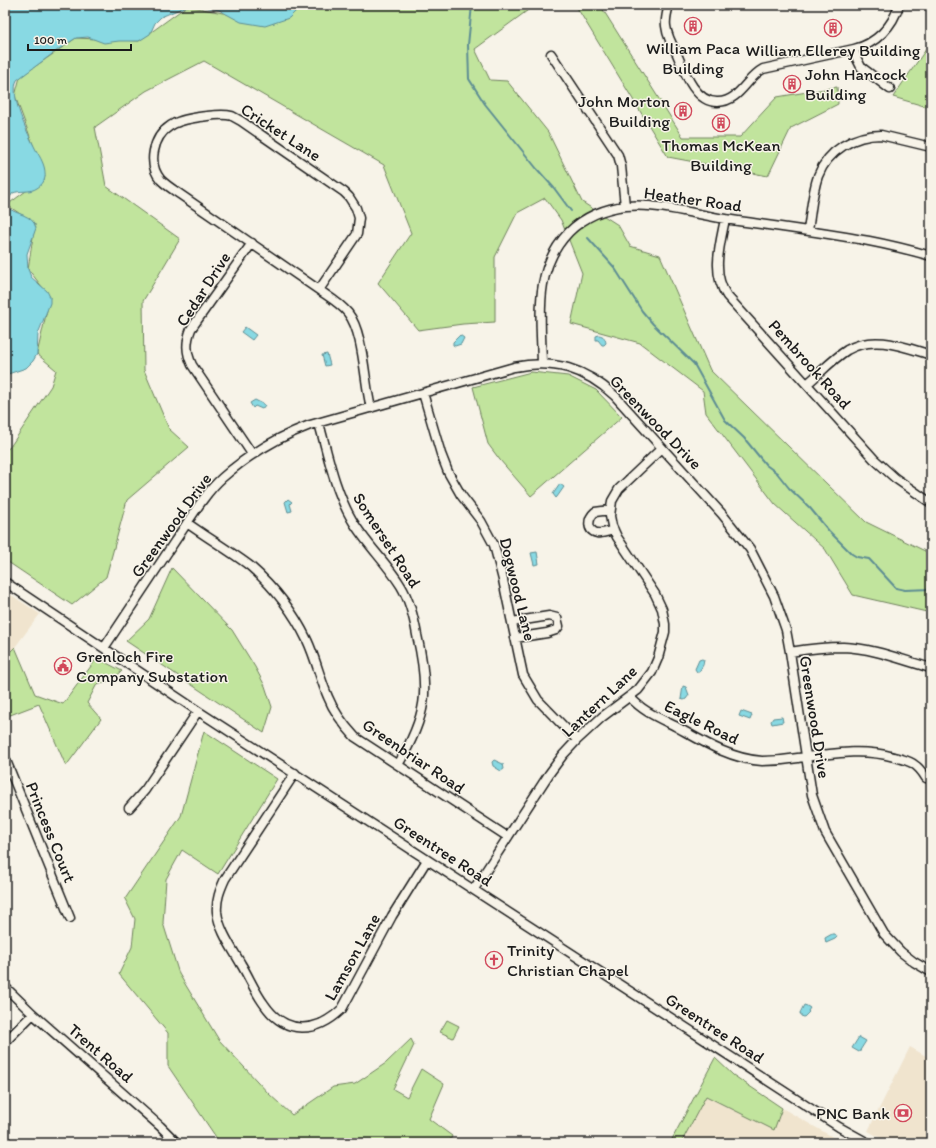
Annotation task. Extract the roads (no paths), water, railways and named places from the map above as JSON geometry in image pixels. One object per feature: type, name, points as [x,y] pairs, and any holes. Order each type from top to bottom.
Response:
[{"type":"street","points":[[669,5],[665,21],[667,32],[688,80],[700,94],[708,100],[716,102],[730,100],[737,96],[752,76],[767,67],[854,49],[872,41],[885,31],[894,19],[899,5]]},
{"type":"street","points":[[854,49],[861,67],[890,89]]},
{"type":"street","points":[[551,54],[618,155],[621,166],[625,206]]},
{"type":"street","name":"Cricket Lane","points":[[319,290],[358,234],[358,214],[349,197],[317,173],[232,116],[213,115],[170,125],[160,136],[154,150],[154,162],[160,178],[181,195],[340,305],[353,321],[359,338],[370,408]]},
{"type":"street","points":[[808,230],[819,174],[830,156],[842,146],[856,139],[872,135],[881,135],[931,147]]},
{"type":"street","name":"Heather Road","points":[[542,364],[541,297],[544,275],[554,253],[570,231],[589,217],[604,211],[625,206],[654,207],[725,219],[808,230],[882,243],[931,256]]},
{"type":"street","name":"Pembrook Road","points":[[725,219],[718,268],[723,289],[874,459],[896,478],[931,503]]},
{"type":"street","name":"Cedar Drive","points":[[252,243],[191,329],[187,349],[192,365],[252,454]]},
{"type":"street","points":[[807,384],[841,354],[854,346],[862,344],[889,343],[931,354]]},
{"type":"street","name":"Greenwood Drive","points":[[104,648],[187,524],[221,479],[252,454],[288,434],[319,423],[514,367],[542,364],[570,368],[603,385],[615,396],[722,514],[750,550],[774,596],[786,630],[813,802],[824,832],[879,928],[889,941],[901,952],[931,972]]},
{"type":"street","name":"Dogwood Lane","points":[[423,393],[441,454],[448,472],[461,495],[481,521],[494,545],[503,580],[521,668],[529,686],[542,704],[577,740]]},
{"type":"street","name":"Somerset Road","points":[[319,423],[336,483],[345,506],[356,527],[401,586],[415,623],[424,669],[425,698],[415,732],[398,765]]},
{"type":"street","points":[[614,530],[605,533],[597,533],[591,529],[589,525],[590,518],[595,512],[610,510],[614,497],[619,488],[662,448]]},
{"type":"street","name":"Lantern Lane","points":[[474,889],[549,774],[577,740],[602,717],[638,690],[652,672],[661,651],[665,624],[662,609],[655,594],[614,530],[610,510]]},
{"type":"street","name":"Greenbriar Road","points":[[187,524],[246,564],[272,589],[285,605],[302,630],[315,659],[334,710],[355,737],[508,837]]},
{"type":"street","name":"Greentree Road","points":[[5,582],[198,711],[427,860],[474,889],[839,1127],[868,1143]]},
{"type":"street","points":[[512,622],[549,616],[557,618],[559,622],[559,626],[553,632],[515,638]]},
{"type":"street","points":[[790,652],[821,648],[854,648],[875,652],[931,668]]},
{"type":"street","name":"Eagle Road","points":[[630,697],[635,703],[648,712],[710,745],[735,755],[770,761],[850,752],[879,754],[910,761],[917,765],[926,778]]},
{"type":"street","points":[[129,808],[145,790],[198,711]]},
{"type":"street","name":"Princess Court","points":[[5,758],[7,770],[70,918]]},
{"type":"street","name":"Lamson Lane","points":[[295,773],[225,879],[217,901],[217,911],[222,929],[263,1004],[284,1024],[304,1028],[314,1027],[333,1018],[342,1009],[392,916],[427,860]]},
{"type":"street","name":"Trent Road","points":[[5,987],[177,1143]]},
{"type":"street","points":[[5,1042],[33,1014]]},
{"type":"water","points":[[5,5],[196,5],[187,6],[161,17],[155,23],[150,34],[139,41],[104,43],[88,37],[76,38],[17,80],[15,95],[17,105],[24,125],[41,158],[45,170],[45,176],[42,184],[34,190],[13,193],[7,201],[7,207],[28,217],[34,223],[36,228],[27,254],[28,269],[31,277],[47,291],[50,297],[50,303],[38,334],[37,354],[33,361],[26,368],[5,375]]},
{"type":"water","points":[[196,5],[302,5],[289,18],[265,26],[241,22],[219,10]]},
{"type":"water","points":[[245,327],[256,335],[252,340],[241,332]]},
{"type":"water","points":[[460,335],[464,338],[461,344],[455,346],[453,345],[453,342]]},
{"type":"water","points":[[599,335],[605,339],[606,343],[604,345],[596,340],[596,336]]},
{"type":"water","points":[[327,354],[330,365],[325,366],[322,355]]},
{"type":"water","points":[[255,400],[265,405],[262,409],[255,406],[253,408],[250,403]]},
{"type":"water","points":[[560,484],[564,487],[556,498],[553,494]]},
{"type":"water","points":[[288,499],[292,502],[290,504],[292,511],[288,512],[285,502]]},
{"type":"water","points":[[537,552],[539,564],[534,565],[531,553]]},
{"type":"water","points":[[699,660],[704,660],[703,665],[699,672],[697,672],[695,669]]},
{"type":"water","points":[[683,686],[686,687],[689,695],[684,700],[681,699]]},
{"type":"water","points":[[741,711],[752,715],[750,720],[739,716]]},
{"type":"water","points":[[782,717],[783,722],[772,724],[771,721],[773,718]]},
{"type":"water","points":[[494,760],[503,764],[504,769],[501,771],[493,766],[492,762]]},
{"type":"water","points":[[835,934],[837,937],[826,943],[825,938]]},
{"type":"water","points":[[804,1005],[810,1008],[808,1011],[809,1012],[804,1017],[801,1016],[800,1013]]},
{"type":"water","points":[[859,1037],[866,1041],[859,1052],[852,1048]]},
{"type":"waterway","points":[[472,5],[468,45],[469,79],[485,104],[571,211]]},
{"type":"waterway","points":[[588,238],[614,267],[642,311],[653,324],[694,364],[725,420],[744,438],[766,465],[777,473],[789,488],[810,508],[829,531],[852,554],[857,557],[869,559],[896,588],[905,590],[931,589]]},
{"type":"place","name":"William Paca Building","points":[[693,26]]},
{"type":"place","name":"William Ellerey Building","points":[[833,28]]},
{"type":"place","name":"John Hancock Building","points":[[792,84]]},
{"type":"place","name":"John Morton Building","points":[[683,111]]},
{"type":"place","name":"Thomas McKean Building","points":[[721,123]]},
{"type":"place","name":"Grenloch Fire Company Substation","points":[[63,666]]},
{"type":"place","name":"Trinity Christian Chapel","points":[[494,960]]},
{"type":"place","name":"PNC Bank","points":[[903,1113]]}]
